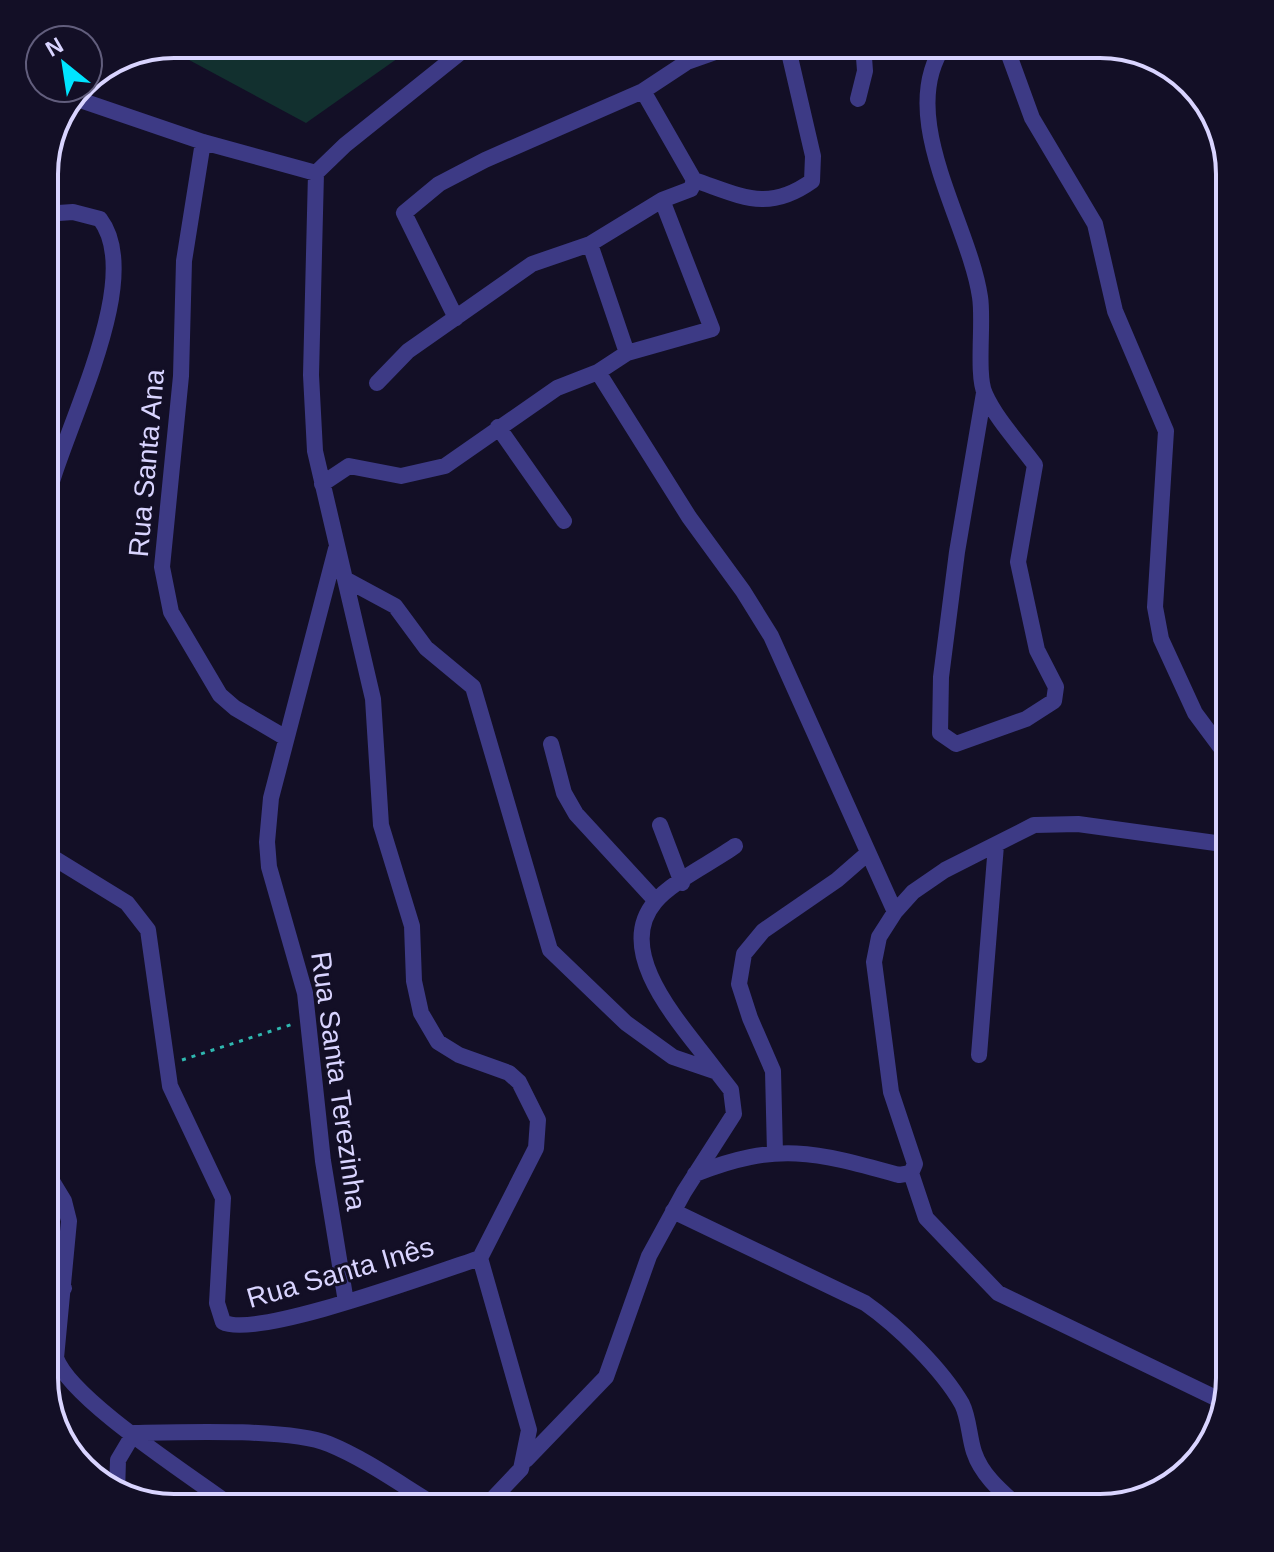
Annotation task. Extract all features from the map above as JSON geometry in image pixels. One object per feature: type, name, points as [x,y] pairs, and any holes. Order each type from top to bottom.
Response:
[{"type":"street","points":[[453,58],[377,117],[316,173],[311,407],[322,484],[373,699],[381,825],[412,926],[414,981],[421,1013],[438,1042],[459,1055],[509,1073],[519,1082],[538,1120],[536,1148],[480,1258],[525,1410],[529,1430],[525,1460]]},
{"type":"street","points":[[456,318],[404,213],[439,184],[485,160],[643,91],[698,58]]},
{"type":"street","points":[[643,91],[694,180],[762,202],[791,196],[812,181],[813,156],[790,58]]},
{"type":"street","points":[[858,99],[865,71],[864,58]]},
{"type":"street","points":[[939,58],[930,79],[929,127],[942,178],[960,220],[980,297],[984,393],[957,552],[941,677],[940,733],[956,744],[1026,719],[1054,701],[1056,687],[1037,650],[1018,562],[1035,465],[984,393]]},
{"type":"street","points":[[1010,58],[1032,118],[1095,224],[1115,311],[1166,431],[1157,618],[1161,639],[1195,713],[1216,741]]},
{"type":"street","points":[[92,104],[203,142],[316,173]]},
{"type":"street","name":"Rua Santa Ana","points":[[203,142],[184,261],[181,376],[162,567],[171,612],[220,695],[235,708],[286,738]]},
{"type":"street","points":[[377,383],[408,351],[532,264],[590,244],[662,200],[691,189],[694,180]]},
{"type":"street","points":[[322,484],[349,466],[401,476],[445,466],[557,388],[598,372],[627,353],[712,329],[662,200]]},
{"type":"street","points":[[58,213],[73,212],[100,219],[107,232],[115,265],[101,340],[58,462]]},
{"type":"street","points":[[590,244],[627,353]]},
{"type":"street","points":[[598,372],[689,517],[743,591],[771,636],[895,912]]},
{"type":"street","points":[[498,427],[564,521]]},
{"type":"street","name":"Rua Santa Terezinha","points":[[337,544],[268,817],[267,852],[299,964],[323,1161],[346,1302]]},
{"type":"street","points":[[345,579],[395,606],[426,648],[473,687],[550,950],[626,1023],[673,1057],[717,1072]]},
{"type":"street","points":[[551,744],[564,793],[576,814],[656,901]]},
{"type":"street","points":[[1214,1397],[998,1293],[926,1218],[911,1173],[915,1164],[891,1092],[874,962],[879,937],[913,892],[945,870],[1034,825],[1078,824],[1216,843]]},
{"type":"street","points":[[660,825],[682,883]]},
{"type":"street","points":[[979,1055],[996,845]]},
{"type":"street","points":[[496,1494],[606,1377],[649,1256],[695,1174],[734,1114],[731,1090],[652,981],[642,955],[639,926],[656,901],[735,846]]},
{"type":"street","points":[[775,1153],[773,1071],[739,984],[744,954],[763,931],[837,880],[868,853]]},
{"type":"street","name":"Rua Santa Inês","points":[[58,861],[127,903],[140,915],[152,947],[170,1086],[223,1198],[217,1303],[223,1322],[252,1326],[346,1302],[480,1258]]},
{"type":"street","points":[[695,1174],[734,1158],[775,1153],[821,1153],[899,1175],[911,1173]]},
{"type":"street","points":[[58,1191],[69,1221],[58,1340]]},
{"type":"street","points":[[673,1211],[865,1303],[891,1321],[907,1342],[933,1365],[963,1406],[975,1455],[991,1482],[1004,1494]]},
{"type":"street","points":[[58,1280],[64,1288]]},
{"type":"street","points":[[58,1363],[61,1371],[88,1400],[215,1494]]},
{"type":"street","points":[[117,1479],[118,1460],[134,1433]]},
{"type":"street","points":[[134,1433],[298,1437],[327,1443],[416,1494]]},
{"type":"path","points":[[167,1065],[308,1019]]},
{"type":"green space","points":[[185,58],[398,58],[306,123]]}]
